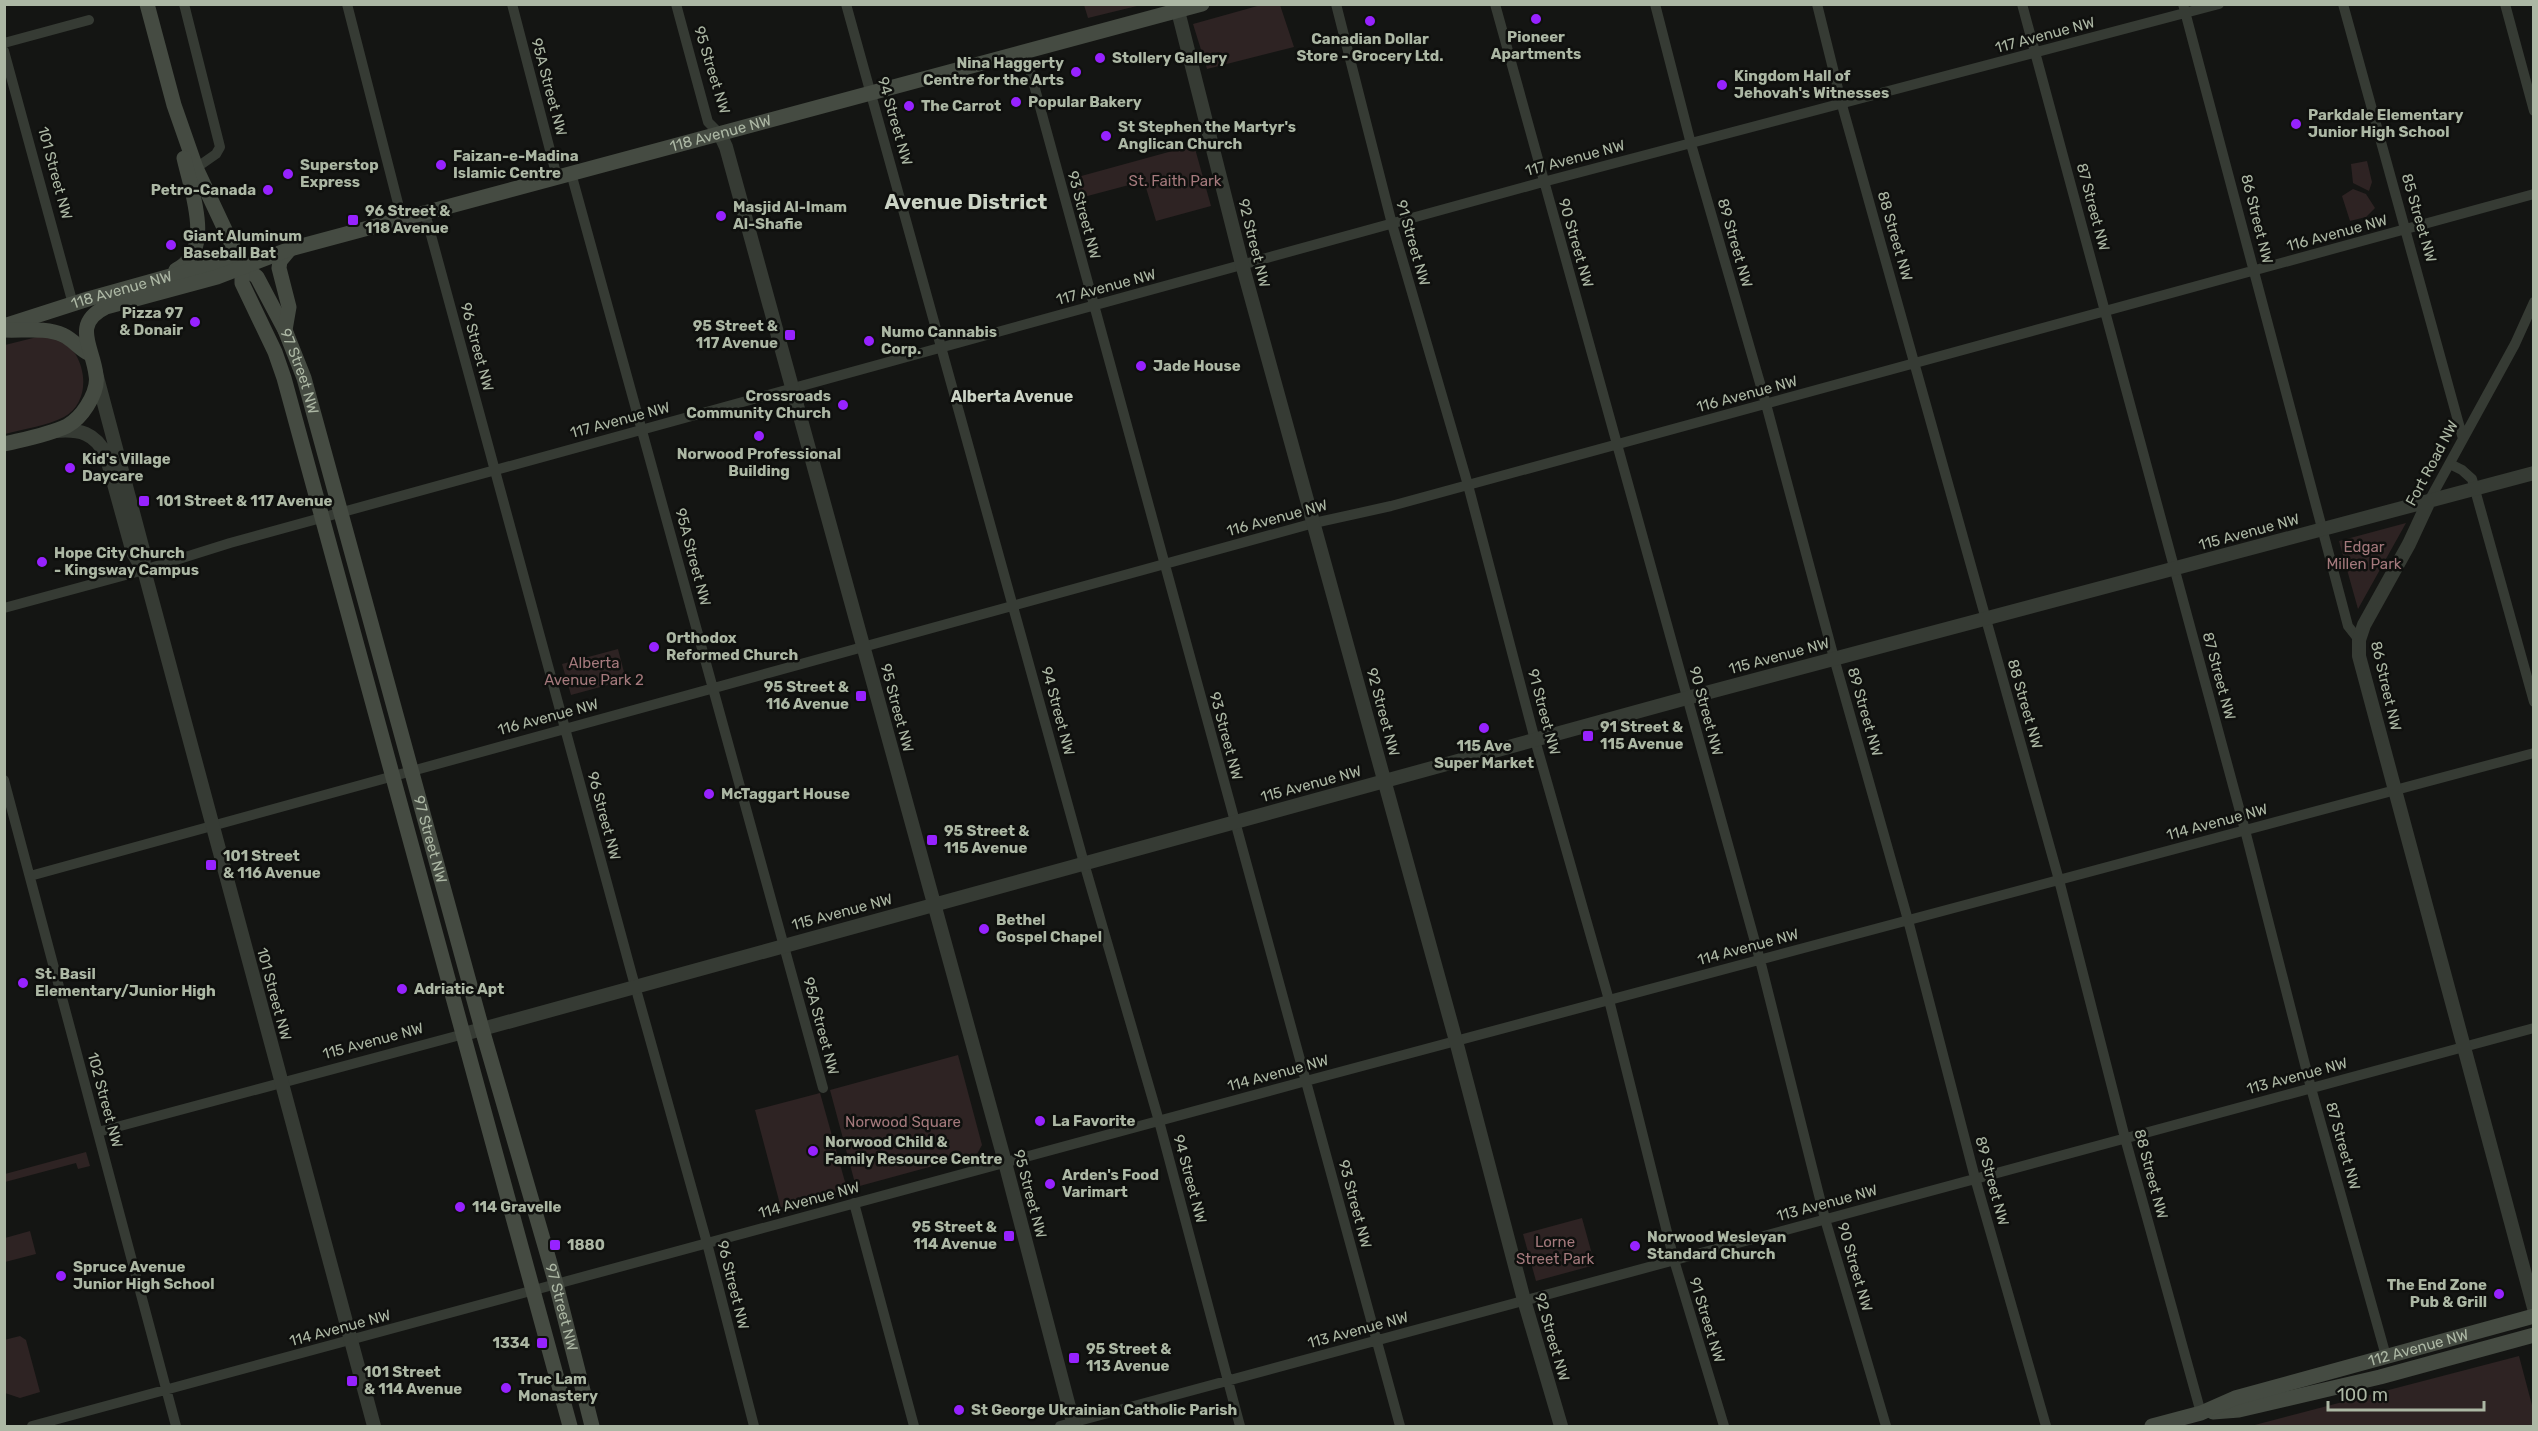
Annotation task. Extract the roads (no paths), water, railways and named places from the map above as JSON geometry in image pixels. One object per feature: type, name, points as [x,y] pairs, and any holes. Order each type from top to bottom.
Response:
[{"type":"main road","name":"118 Avenue NW","points":[[97,377],[86,330],[88,321],[95,312],[106,307],[217,277],[290,249],[1025,52],[1178,8],[1202,4]]},
{"type":"main road","name":"97 Street NW","points":[[150,5],[174,105],[196,168],[242,266],[242,283],[275,352],[284,378],[570,1426]]},
{"type":"main road","points":[[155,279],[183,267],[190,260],[198,237],[198,225],[174,105]]},
{"type":"main road","points":[[285,330],[289,307],[279,268],[280,261],[290,249]]},
{"type":"main road","name":"118 Avenue NW","points":[[4,326],[155,279],[217,263],[242,266]]},
{"type":"main road","name":"97 Street NW","points":[[242,266],[257,277],[285,330],[304,378],[482,1029],[556,1284],[592,1426]]},
{"type":"main road","points":[[4,330],[52,331],[62,334],[79,349],[90,354]]},
{"type":"main road","points":[[4,444],[67,426],[84,412],[94,392],[97,377]]},
{"type":"main road","name":"112 Avenue NW","points":[[2152,1426],[2201,1413],[2235,1398],[2534,1316]]},
{"type":"main road","name":"112 Avenue NW","points":[[2201,1413],[2239,1410],[2360,1382],[2534,1335]]},
{"type":"street","points":[[184,4],[220,147],[216,154],[196,168]]},
{"type":"street","points":[[347,4],[402,219]]},
{"type":"street","name":"95A Street NW","points":[[512,4],[642,429],[823,1088]]},
{"type":"street","name":"95 Street NW","points":[[675,4],[708,122],[720,134],[726,147],[1005,1162],[1069,1425]]},
{"type":"street","name":"94 Street NW","points":[[846,4],[1084,863],[1159,1121],[1240,1426]]},
{"type":"street","name":"91 Street NW","points":[[1336,4],[1392,224],[1468,485],[1535,740],[1609,1000],[1674,1260],[1724,1426]]},
{"type":"street","name":"90 Street NW","points":[[1495,4],[1760,960],[1826,1219],[1886,1426]]},
{"type":"street","name":"89 Street NW","points":[[1655,4],[1691,144],[1766,404],[1834,658],[1908,920],[1976,1178],[2046,1426]]},
{"type":"street","name":"88 Street NW","points":[[1818,4],[1842,105],[2059,880],[2125,1138],[2201,1413]]},
{"type":"street","name":"87 Street NW","points":[[2022,4],[2245,830],[2311,1088],[2386,1356]]},
{"type":"street","name":"117 Avenue NW","points":[[4,608],[144,570],[165,561],[1242,264],[1543,182],[1842,105],[2184,9],[2219,4]]},
{"type":"street","name":"85 Street NW","points":[[2343,4],[2463,440]]},
{"type":"street","points":[[2505,4],[2534,111]]},
{"type":"street","name":"92 Street NW","points":[[1178,8],[1242,264],[1456,1041],[1524,1300],[1561,1426]]},
{"type":"street","name":"86 Street NW","points":[[2184,9],[2348,626],[2359,640],[2362,671],[2534,1308]]},
{"type":"street","points":[[4,43],[89,20]]},
{"type":"street","name":"101 Street NW","points":[[4,51],[73,304]]},
{"type":"street","name":"93 Street NW","points":[[1025,52],[1400,1426]]},
{"type":"street","name":"116 Avenue NW","points":[[30,876],[1314,523],[1391,506],[2534,194]]},
{"type":"street","name":"96 Street NW","points":[[425,213],[564,728],[707,1243],[754,1426]]},
{"type":"street","name":"Fort Road NW","points":[[2359,640],[2370,612],[2409,544],[2429,501],[2515,344],[2534,302]]},
{"type":"street","name":"101 Street NW","points":[[97,377],[143,550],[144,570],[374,1426]]},
{"type":"street","name":"101 Street NW","points":[[54,431],[80,431],[90,435],[101,446],[106,456],[133,553],[144,570]]},
{"type":"street","points":[[2450,464],[2468,474],[2474,489],[2534,702]]},
{"type":"street","name":"115 Avenue NW","points":[[98,1132],[464,1034],[1834,658],[2534,473]]},
{"type":"street","name":"114 Avenue NW","points":[[32,1426],[1306,1081],[2534,753]]},
{"type":"street","name":"102 Street NW","points":[[5,786],[176,1426]]},
{"type":"street","name":"113 Avenue NW","points":[[1069,1425],[2534,1028]]},
{"type":"street","points":[[854,1203],[914,1426]]},
{"type":"place","name":"Pioneer Apartments","points":[[1536,19]]},
{"type":"place","name":"Canadian Dollar Store - Grocery Ltd.","points":[[1370,21]]},
{"type":"place","name":"Stollery Gallery","points":[[1100,58]]},
{"type":"place","name":"Nina Haggerty Centre for the Arts","points":[[1076,72]]},
{"type":"place","name":"Kingdom Hall of Jehovah's Witnesses","points":[[1722,85]]},
{"type":"place","name":"Popular Bakery","points":[[1016,102]]},
{"type":"place","name":"The Carrot","points":[[909,106]]},
{"type":"place","name":"Parkdale Elementary Junior High School","points":[[2296,124]]},
{"type":"place","name":"St Stephen the Martyr's Anglican Church","points":[[1106,136]]},
{"type":"place","name":"Faizan-e-Madina Islamic Centre","points":[[441,165]]},
{"type":"place","name":"Superstop Express","points":[[288,174]]},
{"type":"place","name":"Petro-Canada","points":[[268,190]]},
{"type":"place","name":"Masjid Al-Imam Al-Shafie","points":[[721,216]]},
{"type":"place","name":"96 Street & 118 Avenue","points":[[353,220]]},
{"type":"place","name":"Giant Aluminum Baseball Bat","points":[[171,245]]},
{"type":"place","name":"Pizza 97 & Donair","points":[[195,322]]},
{"type":"place","name":"95 Street & 117 Avenue","points":[[790,335]]},
{"type":"place","name":"Numo Cannabis Corp.","points":[[869,341]]},
{"type":"place","name":"Jade House","points":[[1141,366]]},
{"type":"place","name":"Crossroads Community Church","points":[[843,405]]},
{"type":"place","name":"Norwood Professional Building","points":[[759,436]]},
{"type":"place","name":"Kid's Village Daycare","points":[[70,468]]},
{"type":"place","name":"101 Street & 117 Avenue","points":[[144,501]]},
{"type":"place","name":"Hope City Church - Kingsway Campus","points":[[42,562]]},
{"type":"place","name":"Orthodox Reformed Church","points":[[654,647]]},
{"type":"place","name":"95 Street & 116 Avenue","points":[[861,696]]},
{"type":"place","name":"115 Ave Super Market","points":[[1484,728]]},
{"type":"place","name":"91 Street & 115 Avenue","points":[[1588,736]]},
{"type":"place","name":"McTaggart House","points":[[709,794]]},
{"type":"place","name":"95 Street & 115 Avenue","points":[[932,840]]},
{"type":"place","name":"101 Street & 116 Avenue","points":[[211,865]]},
{"type":"place","name":"Bethel Gospel Chapel","points":[[984,929]]},
{"type":"place","name":"St. Basil Elementary/Junior High","points":[[23,983]]},
{"type":"place","name":"Adriatic Apt","points":[[402,989]]},
{"type":"place","name":"La Favorite","points":[[1040,1121]]},
{"type":"place","name":"Norwood Child & Family Resource Centre","points":[[813,1151]]},
{"type":"place","name":"Arden's Food Varimart","points":[[1050,1184]]},
{"type":"place","name":"114 Gravelle","points":[[460,1207]]},
{"type":"place","name":"95 Street & 114 Avenue","points":[[1009,1236]]},
{"type":"place","name":"1880","points":[[555,1245]]},
{"type":"place","name":"Norwood Wesleyan Standard Church","points":[[1635,1246]]},
{"type":"place","name":"Spruce Avenue Junior High School","points":[[61,1276]]},
{"type":"place","name":"The End Zone Pub & Grill","points":[[2499,1294]]},
{"type":"place","name":"1334","points":[[542,1343]]},
{"type":"place","name":"95 Street & 113 Avenue","points":[[1074,1358]]},
{"type":"place","name":"101 Street & 114 Avenue","points":[[352,1381]]},
{"type":"place","name":"Truc Lam Monastery","points":[[506,1388]]},
{"type":"place","name":"St George Ukrainian Catholic Parish","points":[[959,1410]]},
{"type":"district","name":"Avenue District","points":[[966,202]]},
{"type":"district","name":"Alberta Avenue","points":[[1012,396]]},
{"type":"park label","name":"St. Faith Park","points":[[1175,181]]},
{"type":"park label","name":"Edgar Millen Park","points":[[2364,556]]},
{"type":"park label","name":"Alberta Avenue Park 2","points":[[594,672]]},
{"type":"park label","name":"Norwood Square","points":[[903,1122]]},
{"type":"park label","name":"Lorne Street Park","points":[[1555,1250]]}]
